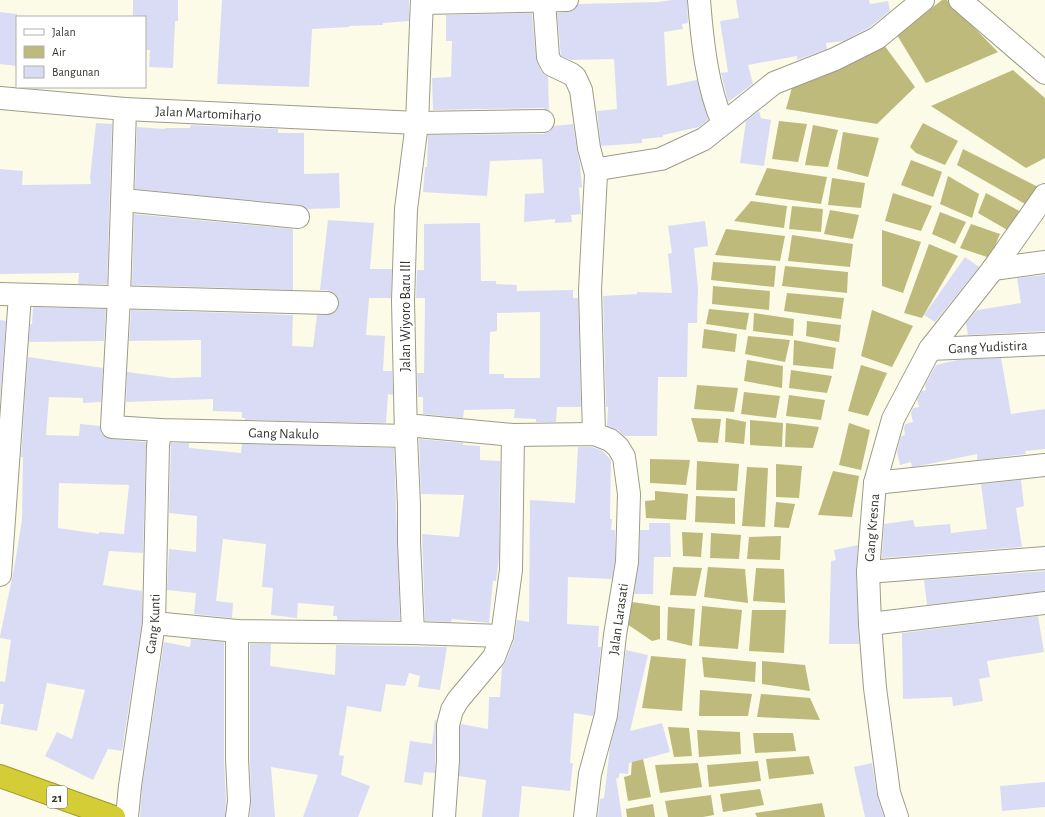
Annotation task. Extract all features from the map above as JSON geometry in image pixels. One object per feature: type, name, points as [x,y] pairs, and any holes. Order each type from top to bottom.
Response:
[{"type":"highway","name":"21","points":[[0,776],[114,817]]},
{"type":"street","points":[[422,1],[567,0]]},
{"type":"street","points":[[699,0],[706,59],[718,111],[723,124]]},
{"type":"street","points":[[596,174],[598,170],[605,168],[662,159],[704,139],[774,83],[835,59],[877,38],[923,0]]},
{"type":"street","points":[[960,0],[1045,73]]},
{"type":"street","name":"Jalan Wiyoro Baru III","points":[[413,633],[409,542],[404,302],[406,217],[417,123],[422,1]]},
{"type":"street","points":[[544,1],[548,57],[552,65],[575,77],[581,90],[589,148],[596,174],[590,290],[594,434]]},
{"type":"street","name":"Jalan Martomiharjo","points":[[0,98],[125,109],[417,123],[543,121]]},
{"type":"street","points":[[120,297],[125,109]]},
{"type":"street","name":"Gang Kresna","points":[[898,817],[889,793],[875,688],[870,624],[868,572],[875,483],[893,419],[930,349],[993,269],[1045,195]]},
{"type":"street","points":[[123,200],[298,217]]},
{"type":"street","points":[[993,269],[1045,262]]},
{"type":"street","points":[[0,575],[10,294],[327,303]]},
{"type":"street","name":"Gang Nakulo","points":[[120,297],[112,427],[160,430],[406,431],[513,435],[594,434]]},
{"type":"street","name":"Gang Yudistira","points":[[930,349],[1045,344]]},
{"type":"street","name":"Gang Kunti","points":[[126,817],[154,623],[158,446],[160,430]]},
{"type":"street","name":"Jalan Larasati","points":[[584,817],[590,774],[606,715],[616,628],[627,562],[628,494],[624,458],[618,447],[610,440],[594,434]]},
{"type":"street","points":[[444,817],[448,760],[448,725],[452,710],[458,700],[494,657],[502,636],[511,570],[513,435]]},
{"type":"street","points":[[875,483],[1045,465]]},
{"type":"street","points":[[868,572],[1045,558]]},
{"type":"street","points":[[870,624],[1045,603]]},
{"type":"street","points":[[154,623],[237,631],[413,633],[502,636]]},
{"type":"street","points":[[237,631],[238,817]]},
{"type":"water","points":[[942,0],[947,0],[998,52],[926,83],[897,35]]},
{"type":"water","points":[[884,45],[915,87],[877,124],[786,109],[793,84]]},
{"type":"water","points":[[1013,70],[1045,98],[1045,158],[1026,168],[931,106]]},
{"type":"water","points":[[779,121],[807,124],[798,162],[772,159]]},
{"type":"water","points":[[923,123],[958,141],[945,165],[916,153],[910,147]]},
{"type":"water","points":[[813,125],[838,130],[828,167],[805,165]]},
{"type":"water","points":[[843,132],[879,138],[868,177],[837,169]]},
{"type":"water","points":[[963,149],[1038,187],[1027,205],[957,165]]},
{"type":"water","points":[[911,160],[942,172],[933,197],[901,185]]},
{"type":"water","points":[[767,168],[827,177],[821,204],[755,195]]},
{"type":"water","points":[[948,176],[979,194],[972,218],[940,204]]},
{"type":"water","points":[[832,178],[865,183],[861,208],[828,205]]},
{"type":"water","points":[[893,193],[932,206],[921,231],[885,221]]},
{"type":"water","points":[[986,193],[1025,214],[1009,231],[978,213]]},
{"type":"water","points":[[751,201],[787,206],[784,228],[734,221]]},
{"type":"water","points":[[792,206],[823,209],[821,232],[789,229]]},
{"type":"water","points":[[830,210],[859,215],[853,239],[824,234]]},
{"type":"water","points":[[940,212],[966,222],[955,244],[932,234]]},
{"type":"water","points":[[971,224],[1000,234],[990,258],[960,248]]},
{"type":"water","points":[[726,229],[785,236],[780,261],[715,255]]},
{"type":"water","points":[[882,230],[921,242],[903,293],[882,286]]},
{"type":"water","points":[[792,235],[853,244],[850,267],[788,261]]},
{"type":"water","points":[[929,244],[958,256],[922,318],[904,313]]},
{"type":"water","points":[[713,262],[776,266],[774,287],[711,280]]},
{"type":"water","points":[[785,266],[848,272],[847,293],[782,286]]},
{"type":"water","points":[[713,286],[770,291],[769,310],[712,304]]},
{"type":"water","points":[[787,293],[844,298],[841,319],[784,311]]},
{"type":"water","points":[[709,309],[749,313],[746,330],[706,324]]},
{"type":"water","points":[[872,310],[913,326],[892,367],[861,356]]},
{"type":"water","points":[[754,313],[794,319],[793,336],[753,331]]},
{"type":"water","points":[[807,321],[841,325],[839,342],[806,336]]},
{"type":"water","points":[[704,329],[737,334],[735,352],[702,348]]},
{"type":"water","points":[[748,336],[790,340],[785,362],[745,354]]},
{"type":"water","points":[[794,340],[836,348],[833,369],[793,365]]},
{"type":"water","points":[[747,360],[783,366],[782,388],[744,381]]},
{"type":"water","points":[[861,365],[887,373],[868,416],[848,411]]},
{"type":"water","points":[[791,370],[832,376],[827,393],[789,388]]},
{"type":"water","points":[[697,385],[738,388],[734,412],[694,409]]},
{"type":"water","points":[[744,392],[780,396],[776,418],[741,414]]},
{"type":"water","points":[[789,395],[825,400],[821,420],[786,416]]},
{"type":"water","points":[[691,418],[721,419],[718,443],[698,442]]},
{"type":"water","points":[[726,418],[746,422],[744,444],[725,442]]},
{"type":"water","points":[[750,420],[783,423],[782,447],[750,445]]},
{"type":"water","points":[[786,423],[819,427],[813,448],[785,447]]},
{"type":"water","points":[[849,423],[870,430],[861,470],[839,465]]},
{"type":"water","points":[[650,459],[690,460],[686,485],[650,483]]},
{"type":"water","points":[[697,461],[739,464],[737,491],[696,490]]},
{"type":"water","points":[[776,464],[802,466],[799,498],[776,497]]},
{"type":"water","points":[[747,467],[768,468],[765,527],[742,526]]},
{"type":"water","points":[[833,471],[859,476],[852,517],[818,515]]},
{"type":"water","points":[[655,491],[688,494],[686,520],[646,518],[645,501],[655,500]]},
{"type":"water","points":[[696,496],[735,498],[735,524],[695,522]]},
{"type":"water","points":[[776,502],[795,504],[789,528],[774,527]]},
{"type":"water","points":[[682,532],[703,533],[701,557],[683,556]]},
{"type":"water","points":[[711,533],[741,535],[739,559],[710,558]]},
{"type":"water","points":[[781,536],[780,560],[747,559],[749,537]]},
{"type":"water","points":[[673,567],[702,568],[696,596],[670,595]]},
{"type":"water","points":[[708,567],[745,569],[748,603],[704,597]]},
{"type":"water","points":[[756,568],[784,569],[785,603],[753,601]]},
{"type":"water","points":[[632,602],[660,606],[660,639],[652,641],[627,624]]},
{"type":"water","points":[[702,606],[742,610],[738,649],[699,646]]},
{"type":"water","points":[[668,607],[695,609],[692,646],[667,640]]},
{"type":"water","points":[[752,610],[786,610],[784,653],[749,651]]},
{"type":"water","points":[[651,656],[686,659],[682,711],[642,708]]},
{"type":"water","points":[[702,657],[756,662],[755,682],[704,677]]},
{"type":"water","points":[[762,661],[805,665],[810,691],[762,684]]},
{"type":"water","points":[[700,690],[752,694],[748,716],[699,716]]},
{"type":"water","points":[[761,694],[810,698],[820,720],[757,717]]},
{"type":"water","points":[[668,727],[689,728],[692,756],[674,757]]},
{"type":"water","points":[[697,730],[740,732],[741,754],[699,757]]},
{"type":"water","points":[[753,733],[793,733],[796,751],[755,753]]},
{"type":"water","points":[[642,754],[651,797],[628,801],[624,777],[631,775],[632,760]]},
{"type":"water","points":[[809,756],[814,774],[769,779],[766,759]]},
{"type":"water","points":[[758,761],[761,781],[709,787],[707,765]]},
{"type":"water","points":[[698,763],[702,787],[660,793],[655,765]]},
{"type":"water","points":[[760,789],[764,805],[723,812],[720,794]]},
{"type":"water","points":[[711,795],[714,815],[703,817],[668,817],[665,801]]},
{"type":"water","points":[[822,803],[825,817],[757,817],[755,813]]},
{"type":"water","points":[[653,804],[655,817],[627,817],[626,809]]},
{"type":"building","points":[[133,0],[178,0],[178,21],[175,21],[173,68],[149,67],[150,50],[146,50],[146,16],[133,16]]},
{"type":"building","points":[[222,0],[409,0],[409,21],[383,23],[383,25],[312,29],[309,87],[217,84]]},
{"type":"building","points":[[687,0],[688,23],[682,24],[683,29],[664,32],[667,86],[697,80],[708,120],[699,127],[663,135],[663,137],[642,139],[642,143],[601,146],[597,111],[617,109],[614,59],[571,60],[561,56],[557,13],[573,11],[578,4],[658,2]]},
{"type":"building","points":[[736,0],[869,0],[870,4],[888,1],[890,11],[870,27],[844,41],[826,43],[827,49],[797,60],[797,56],[748,65],[753,84],[728,102],[721,73],[728,72],[720,21],[739,18]]},
{"type":"building","points":[[0,12],[17,14],[16,66],[0,64]]},
{"type":"building","points":[[532,13],[536,58],[541,71],[548,77],[549,110],[543,108],[433,110],[432,78],[451,77],[452,41],[446,41],[446,15]]},
{"type":"building","points":[[759,111],[761,118],[771,120],[764,166],[740,163],[746,121]]},
{"type":"building","points":[[96,123],[112,124],[107,284],[78,284],[79,273],[0,274],[0,169],[23,171],[22,185],[91,184],[90,178]]},
{"type":"building","points":[[573,124],[580,164],[582,187],[579,188],[581,214],[571,215],[572,222],[555,223],[555,219],[524,222],[525,194],[544,193],[542,159],[490,161],[487,196],[423,192],[425,167],[427,167],[428,135],[543,134],[550,131],[554,126]]},
{"type":"building","points":[[191,125],[278,129],[278,133],[304,133],[304,174],[339,173],[340,208],[307,209],[299,205],[135,189],[137,127],[165,129],[190,128]]},
{"type":"building","points":[[134,214],[293,229],[293,290],[132,285]]},
{"type":"building","points":[[328,220],[374,223],[370,269],[392,269],[391,298],[369,298],[366,335],[385,336],[383,371],[392,371],[393,395],[388,394],[386,423],[245,420],[245,418],[242,418],[242,412],[213,411],[213,399],[126,402],[127,372],[172,378],[201,377],[201,340],[129,341],[131,310],[293,315],[292,346],[313,347],[317,315],[333,314],[337,310],[339,304],[338,297],[334,293],[327,290],[320,290]]},
{"type":"building","points":[[705,221],[708,246],[694,248],[698,289],[697,323],[688,323],[687,377],[658,377],[657,436],[624,436],[618,430],[607,426],[608,407],[606,407],[603,296],[637,294],[637,292],[672,293],[668,254],[672,253],[668,226]]},
{"type":"building","points":[[480,223],[481,281],[496,281],[496,284],[517,285],[517,291],[573,290],[573,298],[578,298],[581,407],[557,407],[556,422],[536,422],[536,419],[514,418],[515,409],[464,410],[463,418],[423,414],[423,397],[418,397],[417,373],[424,373],[425,298],[416,298],[417,270],[424,270],[424,224]],"holes":[[[540,312],[540,378],[504,378],[504,374],[489,374],[490,332],[497,331],[497,313]]]},
{"type":"building","points":[[965,257],[979,267],[935,322],[924,315]]},
{"type":"building","points":[[1045,275],[1045,331],[968,335],[966,323],[977,310],[1021,303],[1017,278]]},
{"type":"building","points":[[33,307],[106,309],[104,341],[29,342],[28,357],[103,368],[101,402],[83,403],[83,398],[49,397],[46,435],[79,436],[80,424],[100,426],[101,433],[105,437],[111,439],[146,442],[143,553],[109,551],[103,585],[142,591],[142,622],[122,751],[108,749],[93,780],[45,756],[57,732],[72,739],[85,690],[47,683],[37,731],[0,724],[4,704],[0,704],[0,681],[5,682],[11,640],[0,638],[0,636],[14,569],[22,520],[23,457],[21,457],[30,324],[32,324]],"holes":[[[59,483],[129,485],[124,534],[99,532],[99,534],[58,528]]]},
{"type":"building","points":[[0,320],[6,321],[0,400]]},
{"type":"building","points":[[1001,358],[1011,414],[1045,409],[1045,449],[1025,451],[1026,454],[977,460],[977,454],[912,467],[911,462],[900,465],[897,452],[901,436],[905,435],[905,424],[913,422],[911,413],[913,408],[919,407],[917,399],[922,391],[926,390],[925,385],[936,365],[957,360]]},
{"type":"building","points":[[419,439],[480,446],[480,460],[500,461],[499,557],[496,581],[493,581],[489,623],[452,619],[451,622],[425,621],[422,534],[459,537],[464,495],[421,494]]},
{"type":"building","points":[[171,443],[189,443],[189,448],[241,453],[242,444],[394,448],[400,620],[337,620],[337,616],[333,616],[334,606],[298,603],[297,618],[271,615],[273,588],[262,587],[266,544],[223,539],[216,601],[233,603],[232,618],[194,614],[196,593],[167,590],[169,549],[196,552],[197,516],[169,513]]},
{"type":"building","points":[[578,447],[592,447],[603,451],[611,460],[610,519],[612,519],[611,530],[615,530],[615,561],[612,579],[568,577],[567,624],[599,626],[598,647],[601,647],[594,713],[593,716],[574,713],[570,763],[573,763],[570,791],[522,786],[519,817],[482,817],[486,780],[459,776],[460,727],[461,724],[488,729],[489,697],[500,697],[502,667],[506,661],[514,640],[517,620],[529,622],[530,500],[575,503]]},
{"type":"building","points":[[1021,480],[1024,506],[1016,508],[1022,547],[882,558],[884,524],[913,520],[915,527],[950,524],[951,533],[987,529],[981,484]]},
{"type":"building","points":[[649,523],[670,523],[671,557],[654,557],[653,594],[634,594],[639,562],[640,530],[649,530]]},
{"type":"building","points":[[858,545],[856,572],[859,644],[829,644],[831,561],[836,560],[834,550]]},
{"type":"building","points":[[1045,571],[1045,591],[927,605],[924,580]]},
{"type":"building","points":[[1038,616],[1044,652],[987,661],[990,677],[979,679],[983,701],[953,706],[952,697],[903,699],[902,633]]},
{"type":"building","points":[[191,639],[224,642],[225,817],[140,817],[142,788],[164,642],[190,647]]},
{"type":"building","points":[[250,644],[271,644],[270,666],[335,675],[336,645],[447,647],[440,690],[418,687],[420,676],[409,673],[405,686],[386,684],[381,712],[347,706],[339,755],[344,756],[341,775],[370,786],[358,817],[303,817],[318,775],[271,767],[275,817],[250,817]]},
{"type":"building","points":[[626,650],[648,655],[630,731],[662,723],[670,752],[629,763],[628,774],[620,773],[618,779],[616,778],[622,817],[598,817],[600,799],[604,798],[610,747],[618,716]]},
{"type":"building","points":[[435,720],[435,773],[424,772],[422,785],[404,782],[410,741],[432,744]]},
{"type":"building","points":[[872,763],[877,795],[884,817],[865,817],[854,767]]},
{"type":"building","points":[[1045,782],[1045,807],[1002,811],[1000,786]]}]
